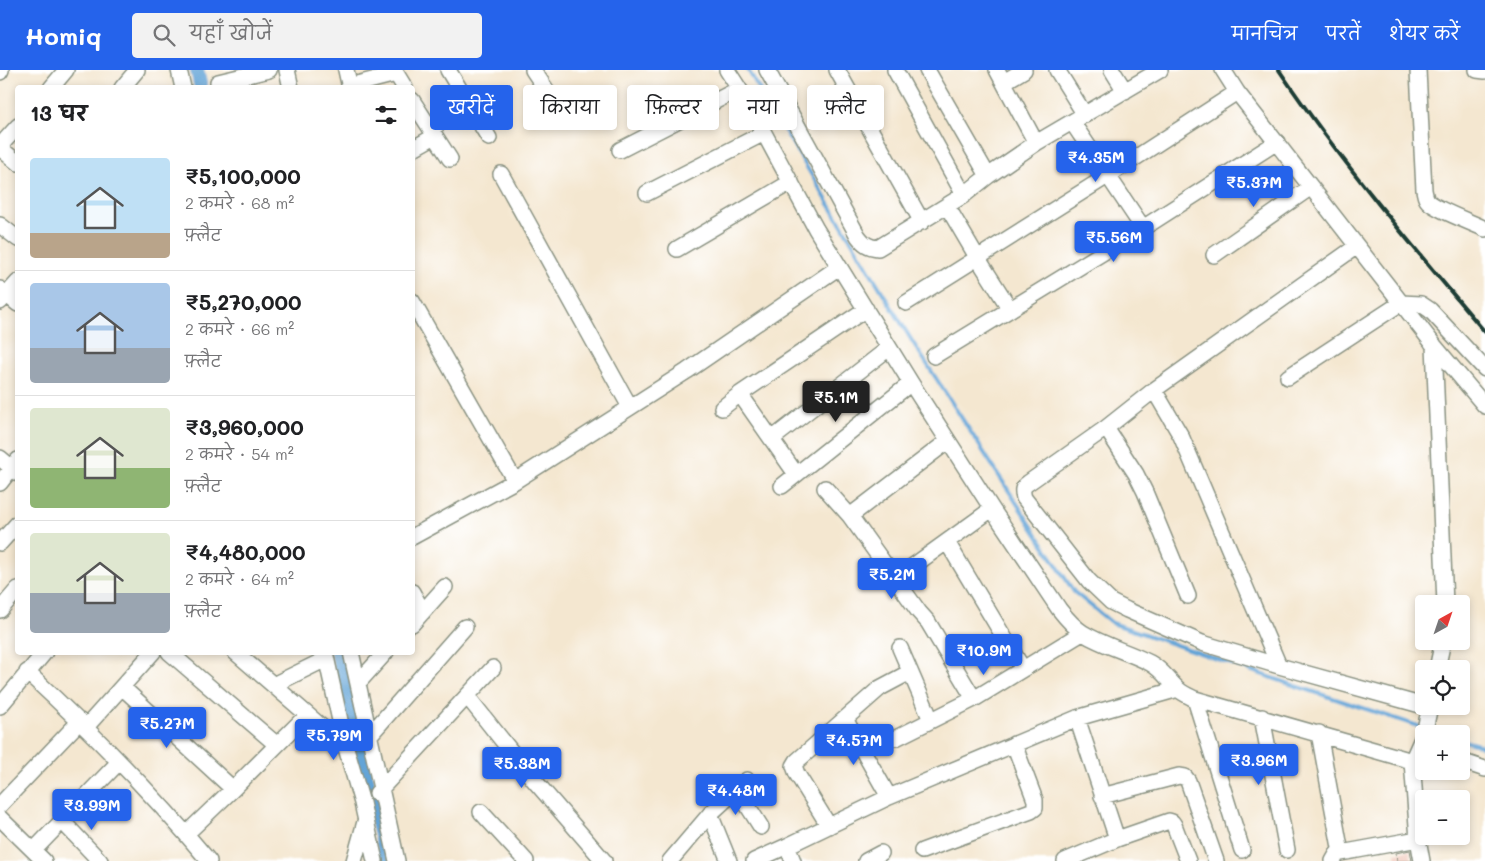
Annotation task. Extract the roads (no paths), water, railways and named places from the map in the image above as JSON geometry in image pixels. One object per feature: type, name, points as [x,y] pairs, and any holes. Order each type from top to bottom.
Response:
[{"type":"street","points":[[54,85],[66,70]]},
{"type":"street","points":[[124,85],[137,70]]},
{"type":"street","points":[[179,70],[182,85]]},
{"type":"street","points":[[218,80],[269,70]]},
{"type":"street","points":[[287,70],[290,85]]},
{"type":"street","points":[[346,70],[350,85]]},
{"type":"street","points":[[534,70],[543,85]]},
{"type":"street","points":[[728,70],[737,85]]},
{"type":"street","points":[[767,70],[858,236],[862,242],[870,247],[878,248],[964,195],[1036,143],[1160,70]]},
{"type":"street","points":[[837,70],[922,222]]},
{"type":"street","points":[[896,70],[964,195]]},
{"type":"street","points":[[927,70],[988,176]]},
{"type":"street","points":[[1024,70],[1000,76],[1036,143]]},
{"type":"street","points":[[1058,70],[1079,119],[1109,175],[1143,228]]},
{"type":"street","points":[[1112,70],[1125,91]]},
{"type":"street","points":[[1223,70],[1237,92],[1434,345],[1446,595]]},
{"type":"street","points":[[1418,70],[1425,197],[1438,208],[1485,229]]},
{"type":"street","points":[[1478,70],[1485,71]]},
{"type":"street","points":[[450,71],[458,85]]},
{"type":"street","points":[[356,85],[395,72],[403,85]]},
{"type":"street","points":[[906,303],[1237,92]]},
{"type":"street","points":[[620,150],[729,94]]},
{"type":"street","points":[[415,105],[450,159]]},
{"type":"street","points":[[15,130],[0,147],[15,160]]},
{"type":"street","points":[[415,147],[435,130]]},
{"type":"street","points":[[484,130],[489,138]]},
{"type":"street","points":[[762,130],[816,229],[889,348],[992,509],[1067,620],[1082,633],[1094,640],[1150,663],[1168,676],[1178,689],[1195,698],[1320,733],[1415,728]]},
{"type":"street","points":[[647,193],[764,133]]},
{"type":"street","points":[[934,356],[1143,228],[1277,142]]},
{"type":"street","points":[[501,174],[630,407]]},
{"type":"street","points":[[677,249],[790,182]]},
{"type":"street","points":[[1214,255],[1311,187]]},
{"type":"street","points":[[947,206],[1010,309]]},
{"type":"street","points":[[0,224],[15,236]]},
{"type":"street","points":[[1357,246],[1154,390],[1106,428],[1025,486],[1022,493],[1089,581],[1112,602],[1153,623],[1202,643],[1279,666],[1417,725]]},
{"type":"street","points":[[415,535],[515,481],[687,371],[839,267]]},
{"type":"street","points":[[6,297],[15,286]]},
{"type":"street","points":[[1288,377],[1401,303],[1421,304],[1430,310],[1485,368]]},
{"type":"street","points":[[415,306],[515,481]]},
{"type":"street","points":[[722,408],[866,309]]},
{"type":"street","points":[[1430,340],[1485,406]]},
{"type":"street","points":[[772,439],[889,348]]},
{"type":"street","points":[[782,486],[911,383]]},
{"type":"street","points":[[1154,390],[1181,436],[1279,666]]},
{"type":"street","points":[[740,394],[796,474]]},
{"type":"street","points":[[1106,428],[1136,474],[1188,596]]},
{"type":"street","points":[[850,516],[948,440]]},
{"type":"street","points":[[0,458],[15,466]]},
{"type":"street","points":[[0,483],[15,468]]},
{"type":"street","points":[[825,488],[850,516],[928,622],[974,699]]},
{"type":"street","points":[[895,578],[992,509]]},
{"type":"street","points":[[0,543],[15,526]]},
{"type":"street","points":[[947,542],[1023,669]]},
{"type":"street","points":[[415,621],[445,587]]},
{"type":"street","points":[[0,610],[15,592]]},
{"type":"street","points":[[415,597],[423,612]]},
{"type":"street","points":[[369,736],[465,626]]},
{"type":"street","points":[[896,738],[974,699],[1082,633]]},
{"type":"street","points":[[900,648],[931,720]]},
{"type":"street","points":[[0,706],[42,655]]},
{"type":"street","points":[[0,805],[122,687],[150,655]]},
{"type":"street","points":[[172,655],[277,745]]},
{"type":"street","points":[[239,655],[346,748]]},
{"type":"street","points":[[352,655],[369,736],[371,797],[354,861]]},
{"type":"street","points":[[358,683],[383,655]]},
{"type":"street","points":[[272,685],[326,656],[346,748],[371,797],[396,861]]},
{"type":"street","points":[[371,797],[493,668]]},
{"type":"street","points":[[28,672],[83,724],[209,861]]},
{"type":"street","points":[[829,826],[794,766],[797,761],[880,688],[910,672]]},
{"type":"street","points":[[122,687],[233,789]]},
{"type":"street","points":[[754,861],[889,797],[1077,718],[1178,689]]},
{"type":"street","points":[[467,696],[533,779],[604,861]]},
{"type":"street","points":[[1195,698],[1242,850]]},
{"type":"street","points":[[186,834],[307,715]]},
{"type":"street","points":[[1262,717],[1287,850]]},
{"type":"street","points":[[1077,718],[1117,839]]},
{"type":"street","points":[[845,719],[889,797]]},
{"type":"street","points":[[1320,733],[1337,857],[1415,840]]},
{"type":"street","points":[[922,851],[1035,808],[1035,800],[1014,744]]},
{"type":"street","points":[[0,818],[39,856],[62,821],[118,762]]},
{"type":"street","points":[[1470,764],[1485,769]]},
{"type":"street","points":[[1102,796],[1179,776],[1186,777],[1216,861]]},
{"type":"street","points":[[673,860],[710,814],[742,784],[761,827]]},
{"type":"street","points":[[481,812],[526,861]]},
{"type":"street","points":[[710,814],[729,861]]},
{"type":"street","points":[[62,821],[100,861]]},
{"type":"street","points":[[366,821],[375,861]]},
{"type":"street","points":[[1065,861],[1117,839],[1165,822],[1172,822],[1188,861]]},
{"type":"street","points":[[1419,845],[1422,861]]},
{"type":"street","points":[[788,846],[793,861]]},
{"type":"street","points":[[866,861],[881,853]]},
{"type":"waterway","points":[[197,70],[200,85]]},
{"type":"waterway","points":[[748,70],[912,341],[1074,592],[1112,623],[1415,725]]},
{"type":"waterway","points":[[338,655],[387,861]]},
{"type":"waterway","points":[[1470,743],[1485,747]]},
{"type":"railway","points":[[1279,70],[1352,171],[1485,332]]}]
